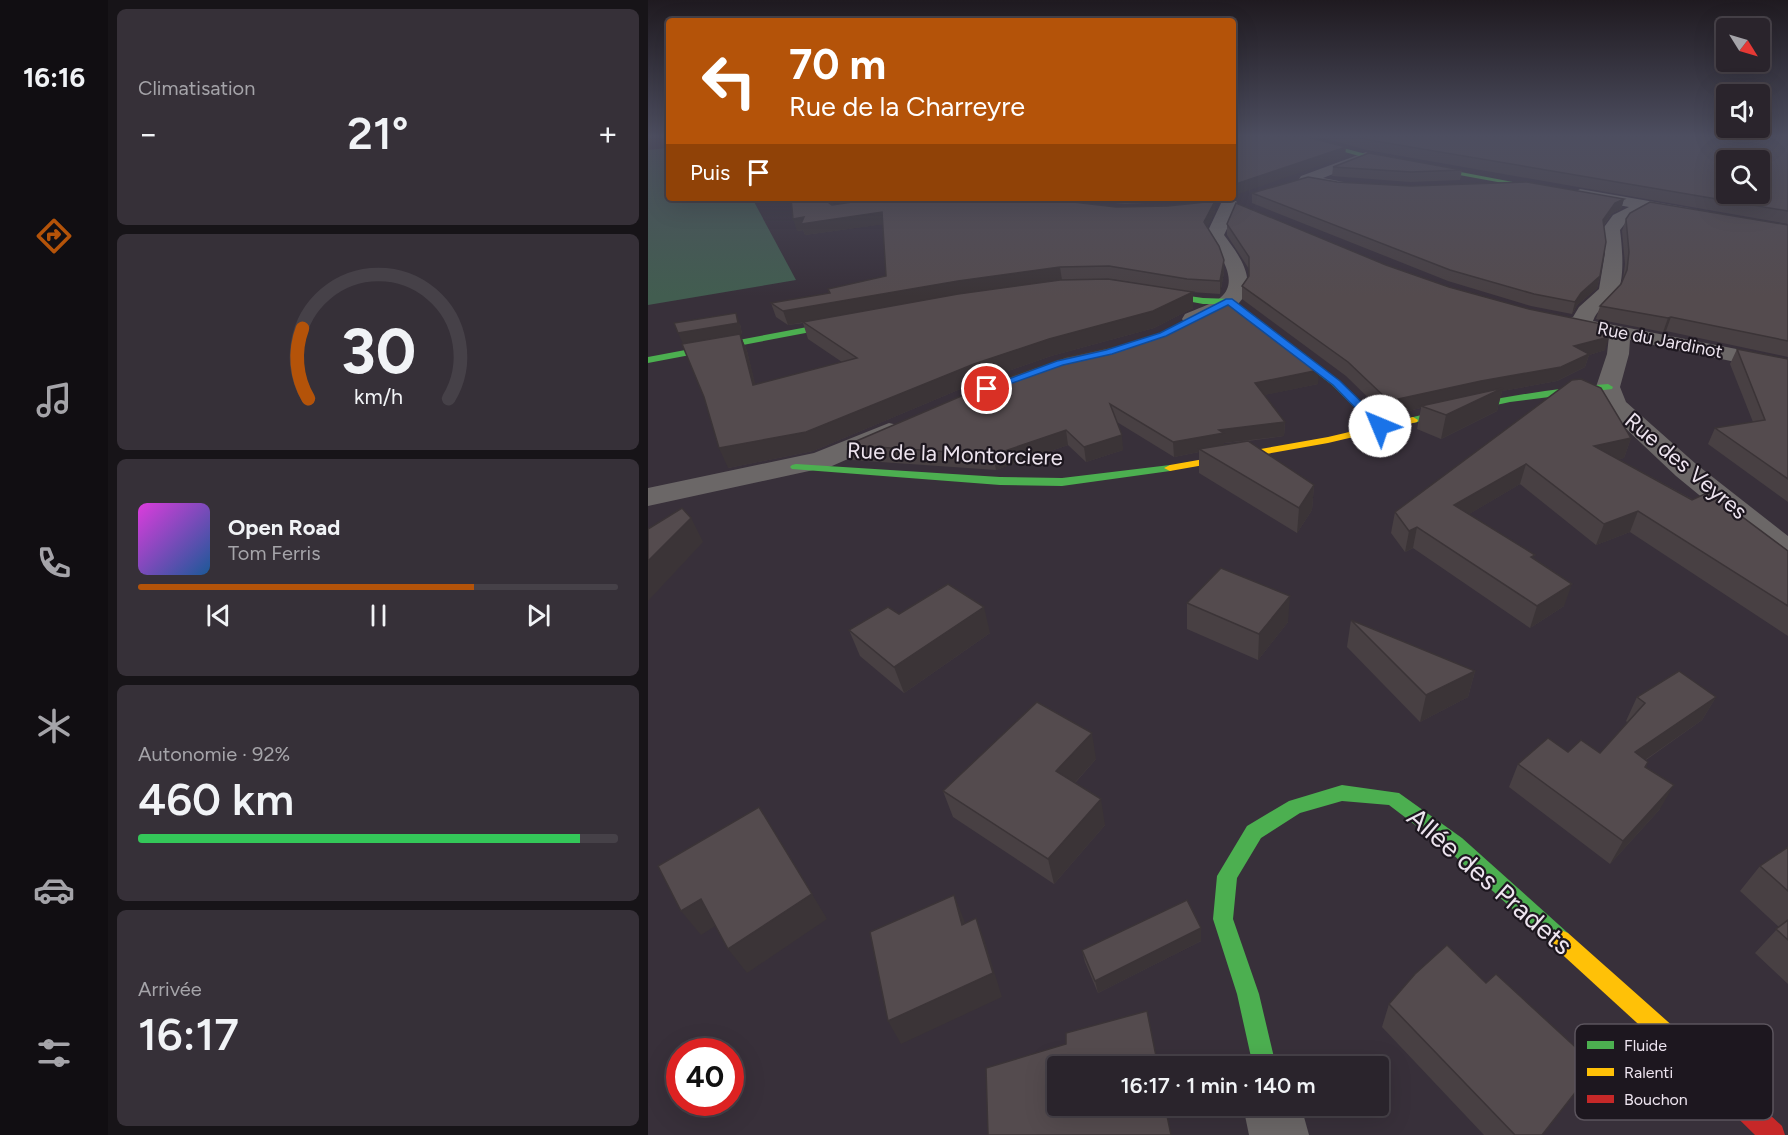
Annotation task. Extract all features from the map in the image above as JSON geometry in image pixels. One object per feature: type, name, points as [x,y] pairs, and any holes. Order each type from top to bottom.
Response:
[{"type":"street","points":[[1564,191],[1700,215]]},
{"type":"street","points":[[1174,329],[1229,301],[1236,288],[1237,270],[1234,261],[1215,235],[1229,203]]},
{"type":"street","points":[[1581,325],[1586,311],[1609,291],[1614,262],[1611,235],[1619,219],[1645,205]]},
{"type":"street","points":[[1139,291],[1203,301],[1229,301],[1336,383],[1380,426]]},
{"type":"street","points":[[648,360],[866,319]]},
{"type":"street","name":"Rue du Jardinot","points":[[1549,319],[1788,366]]},
{"type":"street","points":[[1608,387],[1618,354],[1620,332]]},
{"type":"street","name":"Rue de la Montorciere","points":[[796,467],[1000,481],[1062,482],[1170,468],[1328,440],[1478,404],[1560,390],[1608,387]]},
{"type":"street","name":"Rue des Veyres","points":[[1608,387],[1615,405],[1638,427],[1686,470],[1788,552]]},
{"type":"street","points":[[648,497],[822,460],[910,422]]},
{"type":"street","name":"Allée des Pradets","points":[[1262,1056],[1248,994],[1223,919],[1227,876],[1254,832],[1295,807],[1342,793],[1393,798],[1455,844],[1654,1024]]},
{"type":"street","points":[[1274,1116],[1279,1135]]},
{"type":"street","name":"Allée des Pradets","points":[[1759,1120],[1773,1135]]},
{"type":"green space","points":[[648,190],[666,190],[666,201],[754,201],[796,280],[648,305]]},
{"type":"building","points":[[1263,190],[1572,190],[1624,199],[1615,203],[1603,220],[1606,242],[1600,276],[1581,293],[1575,302],[1534,294],[1450,270],[1252,193]]},
{"type":"building","points":[[1664,190],[1716,190],[1716,199]]},
{"type":"building","points":[[1770,190],[1788,190],[1788,211],[1747,204],[1770,204]]},
{"type":"building","points":[[791,201],[826,201],[832,205],[859,201],[1065,201],[1116,207],[1168,206],[1215,201],[1204,222],[1219,246],[1224,260],[1220,281],[1187,279],[1109,266],[1060,267],[958,281],[783,311],[771,303],[830,293],[828,289],[886,276],[882,212],[801,224],[804,217],[793,219]]},
{"type":"building","points":[[1650,202],[1788,225],[1788,341],[1671,317],[1600,306],[1621,284],[1627,270],[1629,252],[1626,219],[1630,213]]},
{"type":"building","points":[[1236,203],[1386,265],[1449,287],[1529,309],[1611,326],[1609,337],[1574,346],[1589,354],[1561,367],[1389,401],[1348,362],[1242,286],[1249,276],[1249,257],[1227,224]]},
{"type":"building","points":[[1108,279],[1193,292],[1153,311],[1049,339],[974,364],[806,432],[719,448],[704,397],[682,344],[740,334],[753,385],[857,358],[803,322],[958,294],[1060,280]]},
{"type":"building","points":[[1227,300],[1319,370],[1255,383],[1285,422],[1219,430],[1224,433],[1173,442],[1110,404],[1122,435],[1084,447],[1066,430],[993,455],[847,445],[994,382],[1066,357],[1117,346],[1171,329]]},
{"type":"building","points":[[736,313],[738,323],[678,333],[674,323]]},
{"type":"building","points":[[1737,349],[1788,359],[1788,479],[1715,428],[1765,420]]},
{"type":"building","points":[[1581,379],[1601,388],[1631,438],[1594,446],[1692,500],[1709,492],[1788,551],[1788,606],[1638,511],[1604,524],[1526,464],[1454,505],[1535,555],[1531,557],[1572,584],[1537,606],[1417,527],[1409,531],[1395,512],[1572,380]]},
{"type":"building","points":[[1503,388],[1446,415],[1421,406]]},
{"type":"building","points":[[1248,441],[1314,485],[1299,508],[1199,449]]},
{"type":"building","points":[[682,508],[691,518],[648,561],[648,529]]},
{"type":"building","points":[[1221,568],[1290,596],[1259,634],[1187,603]]},
{"type":"building","points":[[948,584],[984,607],[894,667],[849,630],[888,607],[899,614]]},
{"type":"building","points":[[1351,620],[1475,671],[1426,695]]},
{"type":"building","points":[[1679,671],[1716,697],[1635,752],[1648,762],[1645,767],[1674,785],[1623,841],[1518,764],[1548,738],[1568,752],[1581,740],[1600,753],[1645,703],[1637,697]]},
{"type":"building","points":[[1037,702],[1092,733],[1056,771],[1101,799],[1048,859],[943,791]]},
{"type":"building","points":[[759,807],[812,894],[728,949],[701,899],[681,911],[658,866]]},
{"type":"building","points":[[1788,847],[1788,891],[1760,866]]},
{"type":"building","points":[[954,895],[962,925],[976,918],[993,973],[888,1021],[870,932]]},
{"type":"building","points":[[1187,900],[1201,928],[1095,981],[1082,950]]},
{"type":"building","points":[[1788,920],[1788,940],[1776,929]]},
{"type":"building","points":[[1447,945],[1486,983],[1496,974],[1575,1047],[1575,1093],[1542,1135],[1515,1135],[1389,1004],[1415,974]]},
{"type":"building","points":[[1147,1011],[1156,1056],[1047,1056],[1047,1116],[1167,1116],[1171,1135],[988,1135],[986,1068],[1066,1044],[1066,1033]]},
{"type":"traffic: fast","points":[[1150,292],[1203,301],[1229,301],[1336,383],[1380,427]]},
{"type":"traffic: fast","points":[[648,360],[850,322]]},
{"type":"traffic: fast","points":[[1413,420],[1510,399],[1608,387]]},
{"type":"traffic: fast","points":[[796,467],[1000,481],[1062,482],[1170,468]]},
{"type":"traffic: fast","points":[[1262,1056],[1248,994],[1223,919],[1227,876],[1254,832],[1295,807],[1342,793],[1393,798],[1455,844],[1561,940]]},
{"type":"traffic: slow","points":[[1170,468],[1328,440],[1413,420]]},
{"type":"traffic: slow","points":[[1561,940],[1654,1024]]},
{"type":"traffic: jam","points":[[1757,1120],[1773,1135]]},
{"type":"route","points":[[987,389],[1060,363],[1109,352],[1163,334],[1229,301],[1336,383],[1380,426]]}]
